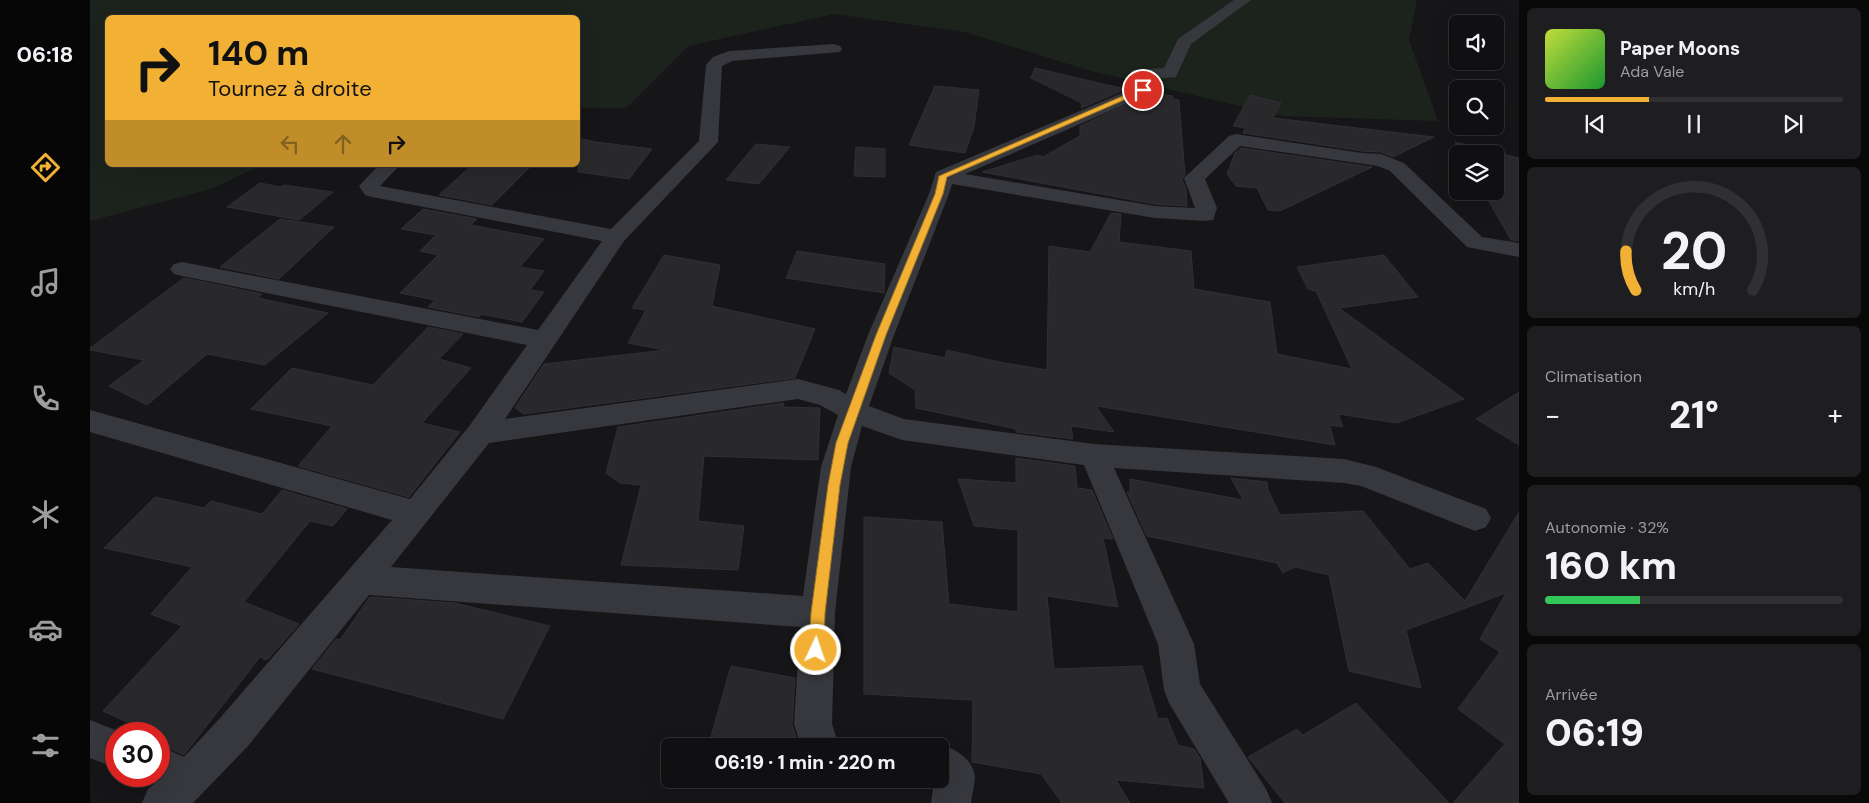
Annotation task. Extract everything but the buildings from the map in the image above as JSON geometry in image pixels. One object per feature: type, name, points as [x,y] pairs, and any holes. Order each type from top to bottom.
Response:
[{"type":"street","points":[[943,176],[1143,90],[1138,74],[1170,73],[1184,42],[1244,0]]},
{"type":"street","points":[[170,783],[234,732],[362,580],[480,433],[616,238],[708,142],[714,65],[719,60],[729,56],[834,49]]},
{"type":"street","points":[[943,176],[1155,212],[1205,215],[1206,208],[1194,178],[1236,140],[1362,159],[1381,160],[1397,167],[1475,242],[1519,250]]},
{"type":"street","points":[[388,167],[369,186],[372,190],[616,238]]},
{"type":"street","points":[[817,738],[813,724],[818,613],[836,467],[842,443],[855,412],[881,335],[939,194],[943,176]]},
{"type":"street","points":[[182,269],[544,340]]},
{"type":"street","points":[[480,433],[798,389],[829,397],[855,412],[902,429],[1094,455],[1344,471],[1364,475],[1475,518]]},
{"type":"street","points":[[90,421],[416,514]]},
{"type":"street","points":[[1094,455],[1176,644],[1182,690],[1252,803]]},
{"type":"street","points":[[362,580],[818,613]]},
{"type":"street","points":[[90,739],[105,745]]},
{"type":"street","points":[[949,770],[955,777],[951,803]]},
{"type":"shaded area","points":[[90,0],[1417,0],[1409,40],[1438,121],[1283,116],[1091,71],[965,32],[834,14],[688,46],[626,108],[580,108],[580,15],[105,15],[105,167],[258,167],[211,189],[90,221]]},
{"type":"route","points":[[816,650],[818,613],[836,467],[842,443],[855,412],[881,335],[939,194],[943,176],[1143,90]]}]
